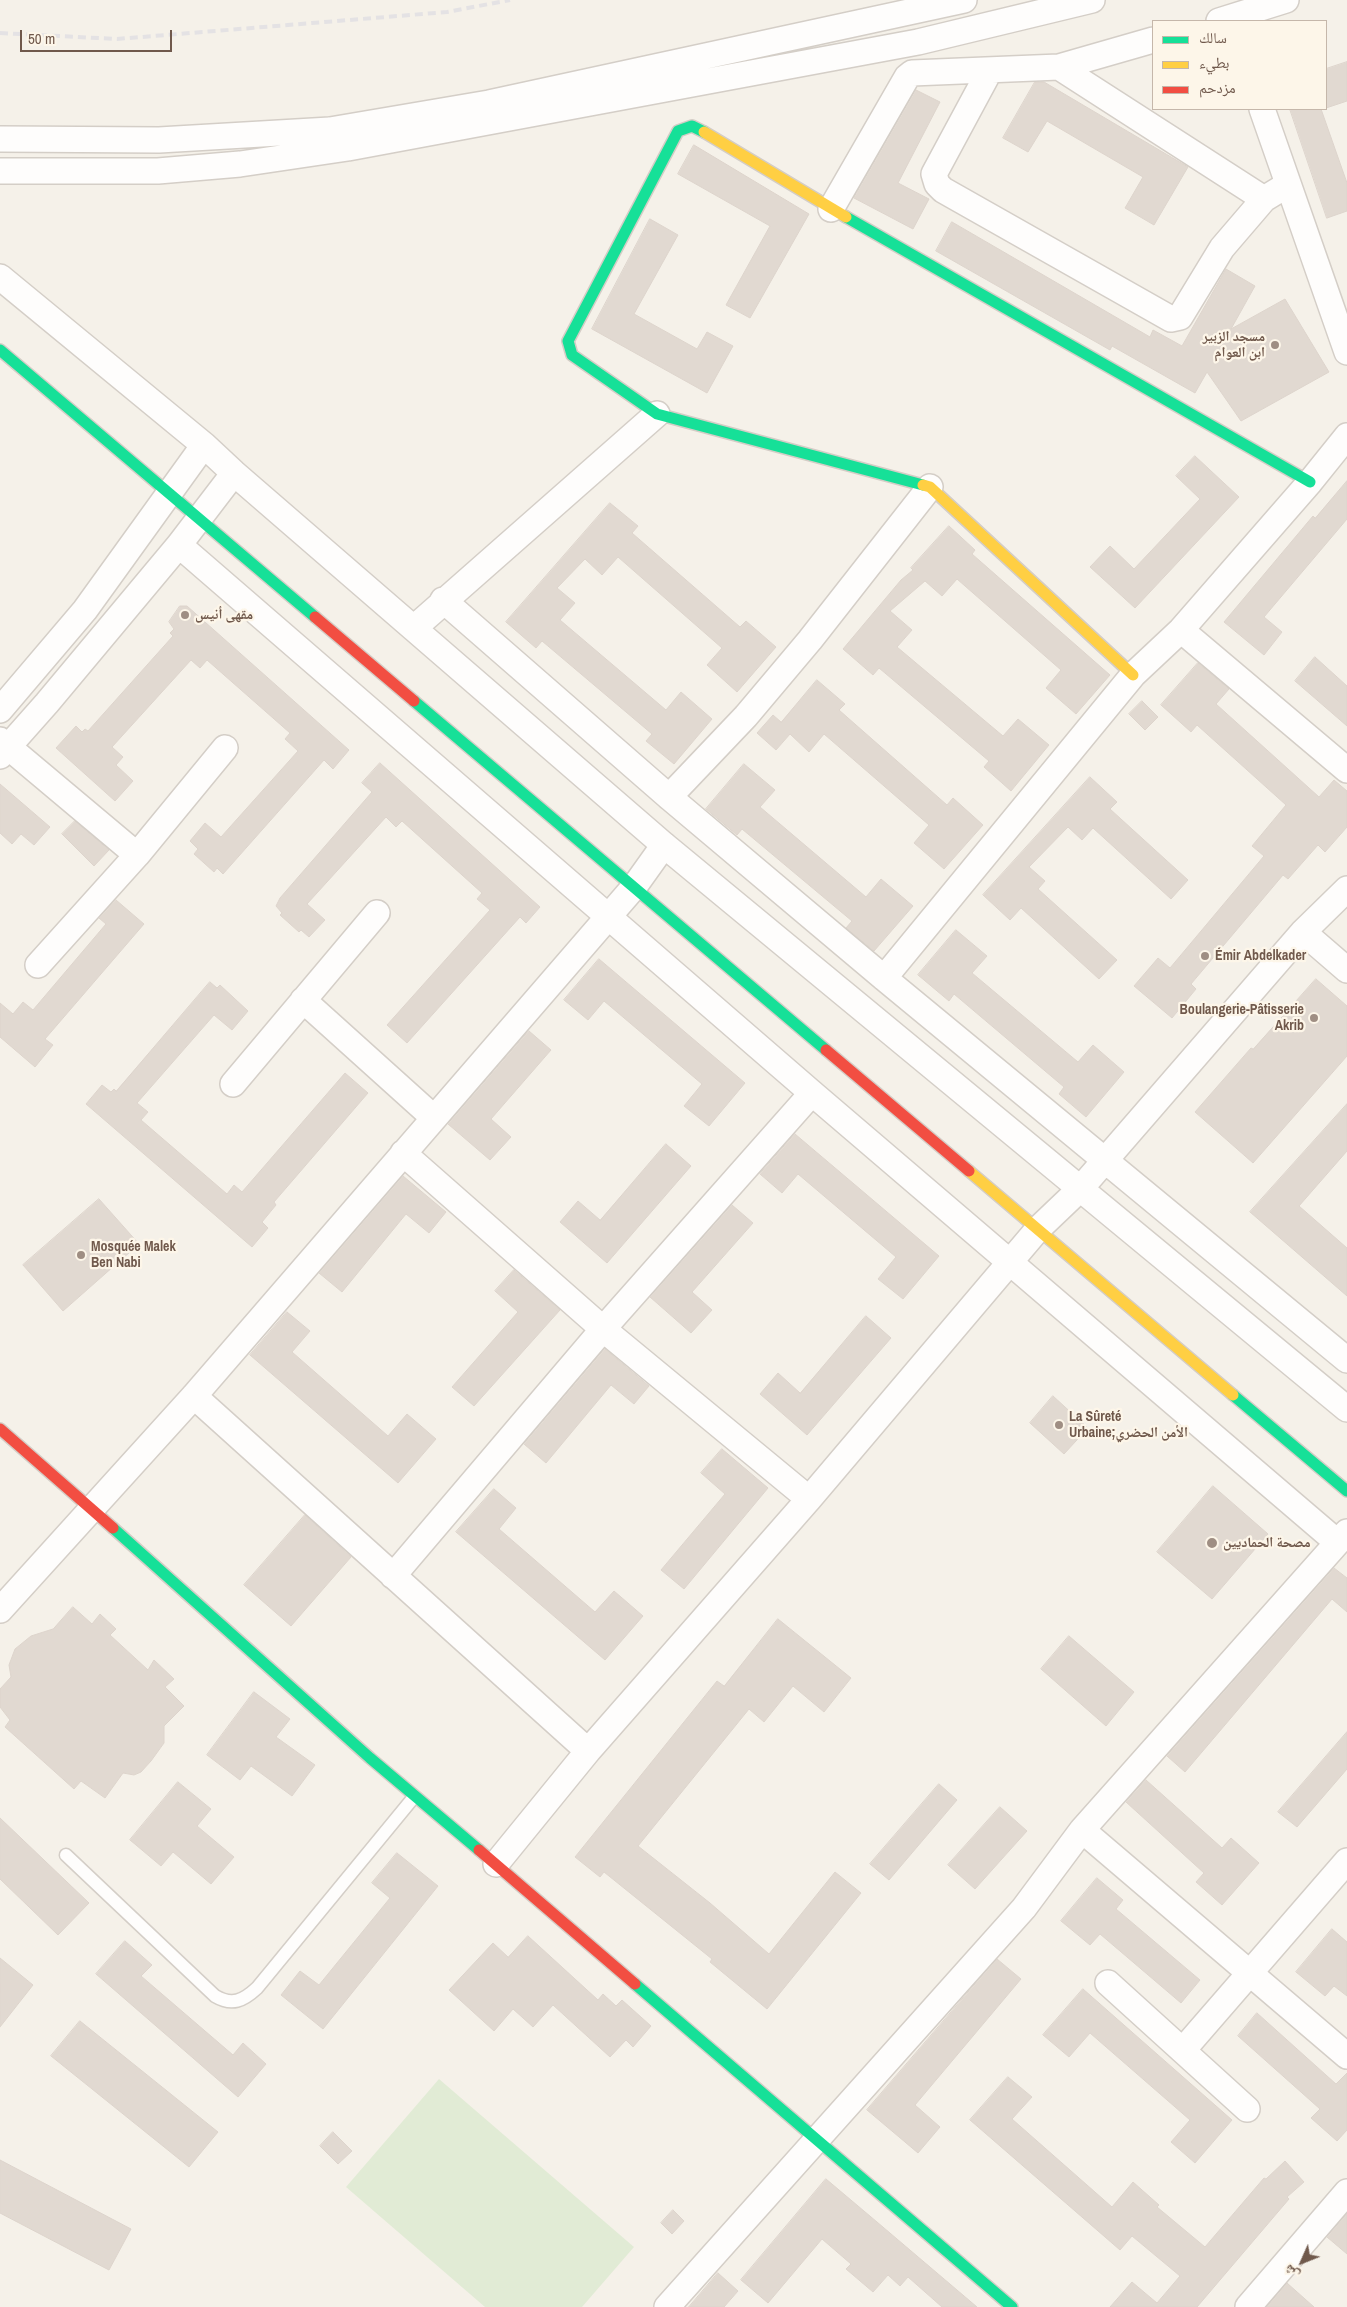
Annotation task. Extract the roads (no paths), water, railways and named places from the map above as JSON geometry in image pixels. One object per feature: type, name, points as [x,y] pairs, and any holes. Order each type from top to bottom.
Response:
[{"type":"street","points":[[0,139],[159,140],[330,130],[489,103],[964,0]]},
{"type":"street","points":[[0,171],[158,171],[240,164],[348,148],[918,42],[1092,0]]},
{"type":"street","points":[[1228,20],[1286,0]]},
{"type":"street","points":[[831,209],[907,77],[920,72],[1059,67],[1152,40]]},
{"type":"street","points":[[1059,67],[1264,199]]},
{"type":"street","points":[[990,70],[934,174],[937,184],[943,190],[1171,319],[1180,317],[1222,248],[1264,199],[1287,185]]},
{"type":"street","points":[[1262,110],[1347,352]]},
{"type":"street","points":[[1133,675],[930,487],[657,414],[572,355],[568,342],[678,131],[692,126],[712,136],[831,209],[1310,482]]},
{"type":"street","points":[[0,277],[204,445],[664,845],[1347,1409]]},
{"type":"street","points":[[0,350],[1347,1491]]},
{"type":"street","points":[[414,628],[443,600],[657,414]]},
{"type":"street","points":[[884,978],[1133,675],[1181,630],[1310,482],[1347,436]]},
{"type":"street","points":[[0,710],[85,610],[204,445]]},
{"type":"street","points":[[137,855],[3,748],[47,703],[179,545],[234,473]]},
{"type":"street","points":[[669,797],[746,716],[810,640],[930,487]]},
{"type":"street","points":[[179,545],[606,916],[1010,1263],[1342,1537],[1082,1830],[1024,1908],[667,2307]]},
{"type":"street","points":[[443,600],[669,797],[884,978],[1347,1360]]},
{"type":"street","points":[[1181,630],[1347,770]]},
{"type":"street","points":[[38,965],[137,855],[225,748]]},
{"type":"street","points":[[0,1610],[91,1507],[194,1396],[606,916],[634,887],[664,845]]},
{"type":"street","points":[[496,1864],[588,1751],[809,1499],[1038,1229],[1081,1188],[1303,932],[1347,889]]},
{"type":"street","points":[[233,1084],[377,912]]},
{"type":"street","points":[[1303,932],[1347,970]]},
{"type":"street","points":[[303,1000],[434,1118]]},
{"type":"street","points":[[393,1576],[603,1329],[812,1093]]},
{"type":"street","points":[[403,1153],[603,1329],[809,1499]]},
{"type":"street","points":[[194,1396],[588,1751]]},
{"type":"street","points":[[0,1429],[91,1507],[414,1797],[496,1864],[1012,2307]]},
{"type":"street","points":[[1082,1830],[1347,2056]]},
{"type":"street","points":[[1183,2050],[1347,1860]]},
{"type":"street","points":[[1108,1984],[1247,2109]]},
{"type":"street","points":[[1248,2307],[1347,2192]]},
{"type":"lane","points":[[66,1855],[215,1996],[224,2001],[239,2002],[257,1988],[414,1797]]},
{"type":"railway","points":[[0,33],[117,39],[447,12],[510,0]]},
{"type":"place","name":"مسجد الزبير ابن العوام","points":[[1275,345]]},
{"type":"place","name":"مقهى أنيس","points":[[185,615]]},
{"type":"place","name":"Émir Abdelkader","points":[[1205,956]]},
{"type":"place","name":"Boulangerie-Pâtisserie Akrib","points":[[1314,1018]]},
{"type":"place","name":"Mosquée Malek Ben Nabi","points":[[81,1255]]},
{"type":"place","name":"La Sûreté Urbaine;الأمن الحضري","points":[[1059,1425]]},
{"type":"place","name":"مصحة الحماديين","points":[[1212,1543]]}]
